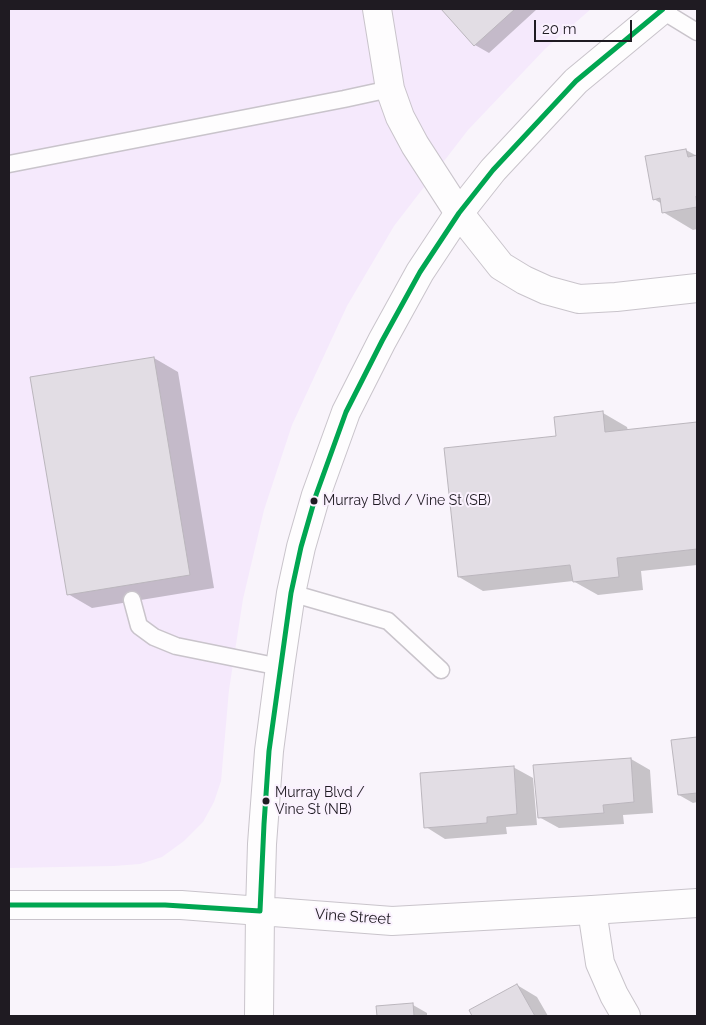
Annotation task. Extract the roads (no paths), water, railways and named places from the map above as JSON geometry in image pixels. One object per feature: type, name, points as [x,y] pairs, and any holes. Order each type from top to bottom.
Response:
[{"type":"street","points":[[376,9],[390,88],[400,117],[415,145],[459,213],[500,266],[546,290],[579,299],[697,288]]},
{"type":"street","points":[[259,1016],[260,911],[264,824],[269,751],[280,667],[291,593],[301,547],[316,495],[346,412],[420,272],[459,213],[493,170],[576,82],[662,10]]},
{"type":"street","name":"Vine Street","points":[[9,905],[165,905],[392,921],[697,903]]},
{"type":"street","points":[[592,910],[600,963],[614,995],[626,1016]]},
{"type":"lane","points":[[662,10],[697,32]]},
{"type":"lane","points":[[9,164],[344,99],[390,88]]},
{"type":"lane","points":[[291,593],[388,621],[441,670]]},
{"type":"lane","points":[[132,600],[139,626],[154,637],[176,646],[280,667]]},
{"type":"place","name":"Murray Blvd / Vine St (SB)","points":[[314,501]]},
{"type":"place","name":"Murray Blvd / Vine St (NB)","points":[[266,801]]}]
